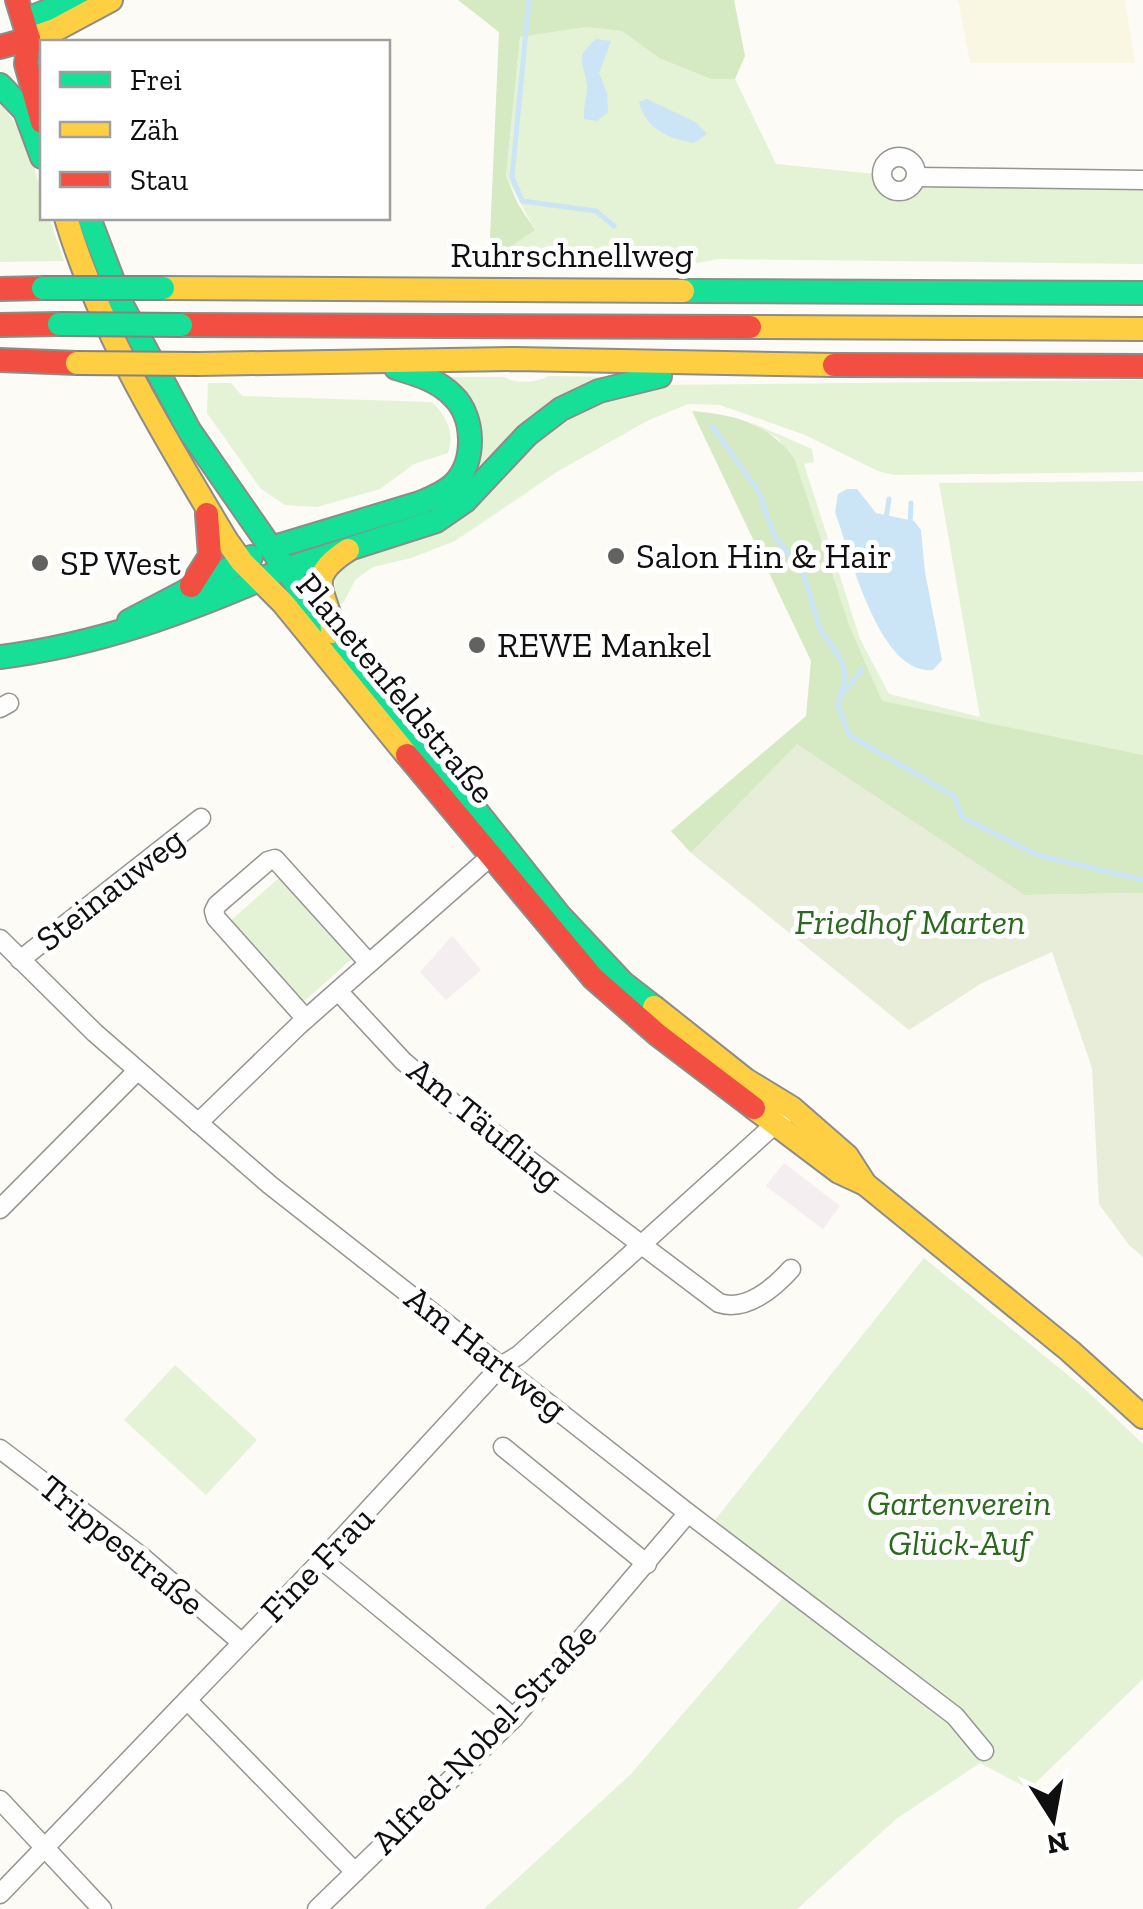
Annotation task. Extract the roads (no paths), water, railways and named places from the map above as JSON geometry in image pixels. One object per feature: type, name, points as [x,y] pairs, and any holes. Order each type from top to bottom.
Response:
[{"type":"main road","points":[[0,47],[75,0]]},
{"type":"main road","points":[[0,26],[28,29],[111,0]]},
{"type":"main road","points":[[28,29],[26,64],[40,115]]},
{"type":"main road","points":[[0,85],[25,112],[40,152]]},
{"type":"main road","name":"Planetenfeldstraße","points":[[67,220],[96,304],[137,384],[242,562],[283,603],[571,954],[616,1000],[784,1116]]},
{"type":"main road","name":"Planetenfeldstraße","points":[[90,220],[123,307],[189,430],[332,632],[560,916],[623,983],[746,1080],[839,1172],[865,1184],[1070,1351],[1143,1417]]},
{"type":"main road","name":"Ruhrschnellweg","points":[[0,288],[1143,293]]},
{"type":"main road","name":"Ruhrschnellweg","points":[[0,325],[1143,329]]},
{"type":"main road","points":[[0,360],[199,364],[516,359],[720,365],[1143,366]]},
{"type":"main road","points":[[104,635],[191,586],[296,537],[443,494],[462,473],[468,456],[470,441],[463,406],[442,385],[368,362]]},
{"type":"main road","points":[[0,657],[56,648],[158,622],[286,568],[413,530],[446,514],[473,494],[531,430],[570,403],[632,380],[720,365]]},
{"type":"main road","points":[[191,586],[210,556],[206,506]]},
{"type":"main road","points":[[332,632],[334,621],[321,599],[322,581],[328,564],[357,546]]},
{"type":"street","points":[[916,177],[1143,180]]},
{"type":"street","name":"Steinauweg","points":[[20,960],[201,818]]},
{"type":"street","points":[[198,1123],[306,1020],[490,857]]},
{"type":"street","points":[[306,1020],[216,918],[216,905],[274,859],[369,963]]},
{"type":"street","name":"Am Hartweg","points":[[0,939],[137,1070],[270,1185],[688,1513],[955,1716],[984,1751]]},
{"type":"street","name":"Am Täufling","points":[[338,992],[444,1096],[642,1244]]},
{"type":"street","points":[[0,1208],[137,1070]]},
{"type":"street","name":"Fine Frau","points":[[0,1894],[322,1560],[501,1366],[519,1355],[784,1116]]},
{"type":"street","points":[[642,1244],[728,1306],[774,1289],[791,1269]]},
{"type":"street","points":[[503,1447],[647,1564]]},
{"type":"street","name":"Trippestraße","points":[[0,1449],[141,1556],[241,1642]]},
{"type":"street","name":"Alfred-Nobel-Straße","points":[[317,1909],[514,1718],[688,1513]]},
{"type":"street","points":[[322,1560],[514,1718]]},
{"type":"street","points":[[187,1700],[355,1872]]},
{"type":"street","points":[[0,1800],[102,1909]]},
{"type":"water","points":[[596,39],[611,41],[599,73],[607,93],[608,112],[597,121],[584,119],[587,85],[582,60],[584,51]]},
{"type":"water","points":[[647,99],[697,123],[707,134],[694,143],[660,131],[642,111],[639,102]]},
{"type":"water","points":[[857,489],[876,513],[914,521],[921,530],[942,660],[933,670],[914,667],[897,654],[869,609],[835,512],[838,494]]},
{"type":"waterway","points":[[529,0],[512,177],[522,201],[596,211],[614,226]]},
{"type":"waterway","points":[[712,426],[759,492],[774,535],[803,573],[820,629],[842,661],[845,677],[838,706],[849,735],[954,796],[962,817],[1037,855],[1143,880]]},
{"type":"waterway","points":[[886,518],[889,499]]},
{"type":"waterway","points":[[910,525],[911,503]]},
{"type":"waterway","points":[[842,694],[862,670]]},
{"type":"place","name":"Salon Hin & Hair","points":[[616,556]]},
{"type":"place","name":"SP West","points":[[40,563]]},
{"type":"place","name":"REWE Mankel","points":[[477,645]]},
{"type":"park label","name":"Friedhof Marten","points":[[910,922]]},
{"type":"park label","name":"Gartenverein Glück-Auf","points":[[959,1523]]}]
